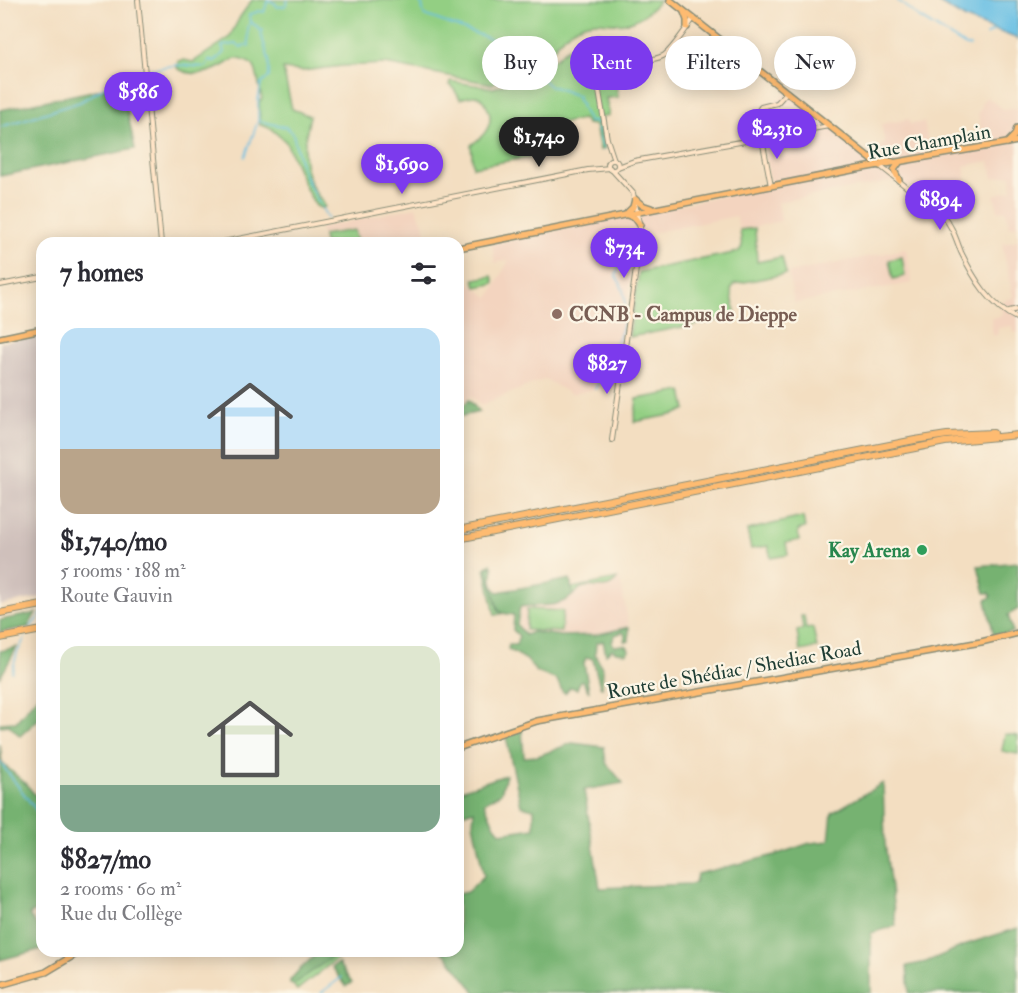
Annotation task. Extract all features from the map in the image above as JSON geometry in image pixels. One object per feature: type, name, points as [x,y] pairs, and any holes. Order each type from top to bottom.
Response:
[{"type":"highway","points":[[464,529],[915,440],[947,435],[1018,433]]},
{"type":"highway","points":[[464,538],[945,442],[1018,433]]},
{"type":"highway","points":[[0,613],[36,606]]},
{"type":"highway","points":[[0,638],[36,631]]},
{"type":"main road","points":[[670,0],[880,166]]},
{"type":"main road","points":[[684,10],[687,27]]},
{"type":"main road","points":[[1006,144],[1014,137],[1017,128]]},
{"type":"main road","name":"Rue Champlain","points":[[464,247],[857,169],[1018,141]]},
{"type":"main road","points":[[868,156],[888,162],[900,162]]},
{"type":"main road","points":[[857,169],[868,165],[868,156]]},
{"type":"main road","points":[[899,180],[894,170],[900,162]]},
{"type":"main road","points":[[640,225],[635,218],[626,214],[633,207],[635,199],[647,208],[654,208]]},
{"type":"main road","points":[[0,338],[36,330]]},
{"type":"main road","name":"Route de Shédiac / Shediac Road","points":[[464,746],[537,721],[1018,635]]},
{"type":"main road","points":[[0,985],[46,972],[71,957]]},
{"type":"street","points":[[138,0],[160,237]]},
{"type":"street","points":[[612,440],[640,250],[640,225],[635,199],[630,188],[617,177],[613,165],[598,86],[604,71],[666,55],[694,18]]},
{"type":"street","points":[[771,186],[758,110],[777,103],[787,92]]},
{"type":"street","points":[[818,126],[820,118]]},
{"type":"street","points":[[262,237],[613,165],[818,126],[830,126]]},
{"type":"street","points":[[880,166],[942,214],[948,221],[978,284],[1002,310],[1018,318]]},
{"type":"street","points":[[0,285],[36,278]]},
{"type":"street","points":[[997,304],[1018,318]]},
{"type":"street","points":[[1009,311],[1018,309]]},
{"type":"shaded area","points":[[787,92],[868,156],[885,143],[881,124],[909,119],[910,124],[924,122],[931,157],[984,147],[978,113],[982,107],[981,103],[987,97],[1004,110],[1018,108],[1018,226],[1009,227],[1006,210],[998,211],[994,195],[1012,190],[1011,175],[993,178],[989,161],[964,166],[967,183],[926,186],[919,188],[915,193],[899,180],[778,202],[781,221],[739,230],[736,216],[636,236],[617,385],[571,394],[545,379],[481,405],[471,396],[464,402],[464,279],[489,298],[509,260],[495,263],[492,244],[771,186],[758,115],[761,107],[774,104]]},
{"type":"shaded area","points":[[416,207],[427,233],[407,237],[322,237],[320,228]]},
{"type":"shaded area","points":[[1018,240],[1018,333],[1012,331],[1011,326],[998,328],[997,335],[993,335],[991,318],[1001,316],[1002,313],[997,304],[1013,297],[1002,244]]},
{"type":"shaded area","points":[[906,249],[912,283],[794,303],[788,273]]},
{"type":"shaded area","points":[[36,335],[36,598],[0,605],[0,343]]},
{"type":"shaded area","points":[[620,579],[629,627],[598,634],[569,636],[525,631],[520,628],[522,606],[542,606],[564,601],[581,588],[606,587]]},
{"type":"green space","points":[[252,0],[660,0],[635,20],[618,24],[601,22],[582,25],[568,33],[558,43],[558,36],[482,36],[482,82],[385,64],[302,71],[283,69],[292,109],[310,116],[305,143],[306,168],[312,186],[325,206],[323,209],[316,206],[307,191],[286,142],[270,128],[260,125],[259,102],[262,99],[253,65],[237,59],[205,73],[188,73],[177,68],[178,61],[193,62],[229,38]]},
{"type":"green space","points":[[596,31],[613,36],[588,36]]},
{"type":"green space","points":[[570,47],[570,90],[617,90],[618,97],[606,98],[609,115],[599,118],[605,149],[600,150],[595,125],[587,124],[583,119],[533,129],[527,136],[530,157],[473,167],[471,145],[487,130],[490,115],[479,97],[460,99],[449,85],[450,81],[482,86],[482,90],[558,90],[558,56]]},
{"type":"green space","points":[[122,85],[135,149],[0,176],[0,110]]},
{"type":"green space","points":[[755,228],[757,262],[782,257],[786,274],[734,284],[731,290],[736,317],[629,337],[639,272],[738,252],[742,247],[740,230]]},
{"type":"green space","points":[[354,230],[356,237],[323,237],[323,235]]},
{"type":"green space","points":[[902,257],[905,276],[893,279],[889,260]]},
{"type":"green space","points":[[492,276],[494,282],[492,284],[476,287],[474,279]]},
{"type":"green space","points":[[682,391],[686,409],[676,414],[634,422],[637,399]]},
{"type":"green space","points":[[469,400],[479,412],[464,416],[464,404]]},
{"type":"green space","points":[[803,517],[805,528],[798,530],[799,540],[786,543],[788,555],[771,558],[768,546],[751,549],[747,530]]},
{"type":"green space","points":[[1018,562],[1018,609],[1008,615],[1013,632],[994,636],[986,600],[991,597],[990,593],[985,593],[978,566]]},
{"type":"green space","points":[[491,564],[492,566],[487,569],[498,611],[504,613],[495,615],[485,568]]},
{"type":"green space","points":[[489,566],[493,568],[492,582],[498,592],[570,579],[573,595],[567,599],[555,604],[520,607],[517,625],[525,635],[533,632],[562,636],[595,635],[629,627],[629,641],[624,641],[623,632],[615,635],[612,642],[614,646],[627,646],[629,650],[627,653],[616,652],[612,649],[606,654],[603,641],[596,643],[595,654],[603,670],[602,687],[591,658],[586,658],[584,663],[589,692],[582,680],[577,689],[570,687],[565,693],[557,680],[536,672],[527,660],[508,649],[509,645],[516,645],[519,636],[513,630],[514,615],[502,613],[498,609],[487,570]]},
{"type":"green space","points":[[617,579],[605,587],[581,588],[573,595],[572,588]]},
{"type":"green space","points":[[527,609],[563,611],[561,632],[526,630]]},
{"type":"green space","points":[[36,613],[28,627],[0,632],[0,620]]},
{"type":"green space","points":[[801,616],[804,616],[806,629],[813,628],[817,648],[800,651],[797,631],[803,629]]},
{"type":"green space","points":[[17,647],[0,678],[0,651]]},
{"type":"green space","points":[[36,697],[36,721],[20,736],[9,725],[0,726],[0,723],[16,722]]},
{"type":"green space","points":[[522,730],[524,757],[538,756],[572,743],[604,747],[606,763],[623,783],[584,790],[600,888],[695,883],[697,874],[775,855],[810,843],[829,841],[832,813],[883,783],[885,843],[896,926],[871,933],[871,993],[476,993],[448,957],[464,957],[464,893],[484,876],[473,823],[474,810],[464,813],[464,789],[506,775],[501,793],[484,803],[495,826],[501,833],[534,828],[534,809],[521,806],[504,735]]},
{"type":"green space","points":[[1005,734],[1018,736],[1018,754],[1002,751]]},
{"type":"green space","points":[[0,744],[2,763],[36,796],[36,910],[29,915],[36,924],[36,951],[0,960]]},
{"type":"green space","points":[[1018,928],[1018,993],[909,993],[907,966],[926,962],[970,943]]},
{"type":"green space","points":[[313,957],[339,957],[297,990],[290,981]]},
{"type":"green space","points":[[313,957],[332,957],[293,985],[290,984],[296,974]]},
{"type":"green space","points":[[338,963],[352,983],[346,986],[332,967]]},
{"type":"water","points":[[934,0],[1018,0],[1018,39],[966,19]]},
{"type":"waterway","points":[[245,157],[258,121],[261,84],[269,77],[269,60],[261,34],[263,30],[258,30],[258,27],[250,22],[249,15],[259,11],[264,12],[268,0]]},
{"type":"waterway","points":[[269,0],[277,7],[285,6],[288,0]]},
{"type":"waterway","points":[[416,0],[422,5],[424,15],[508,45],[528,57],[529,66],[551,87],[578,96],[577,99],[589,122],[596,121],[603,150]]},
{"type":"waterway","points":[[897,0],[920,18],[966,46],[970,46]]},
{"type":"waterway","points":[[0,127],[80,102],[126,74],[176,65],[206,67],[209,60],[215,62],[224,52],[222,46],[236,44],[241,47],[249,46],[250,22]]},
{"type":"waterway","points":[[986,35],[993,31]]},
{"type":"waterway","points":[[259,121],[286,127],[293,134],[309,185],[328,219]]},
{"type":"waterway","points":[[595,389],[608,363],[607,358],[618,339],[625,318],[624,296],[616,276],[629,233]]},
{"type":"waterway","points":[[29,629],[36,620]]},
{"type":"waterway","points":[[12,672],[17,653],[26,636]]},
{"type":"waterway","points":[[0,762],[36,810]]},
{"type":"waterway","points":[[321,993],[342,977]]},
{"type":"place","name":"CCNB - Campus de Dieppe","points":[[557,314]]},
{"type":"place","name":"Kay Arena","points":[[922,550]]}]
